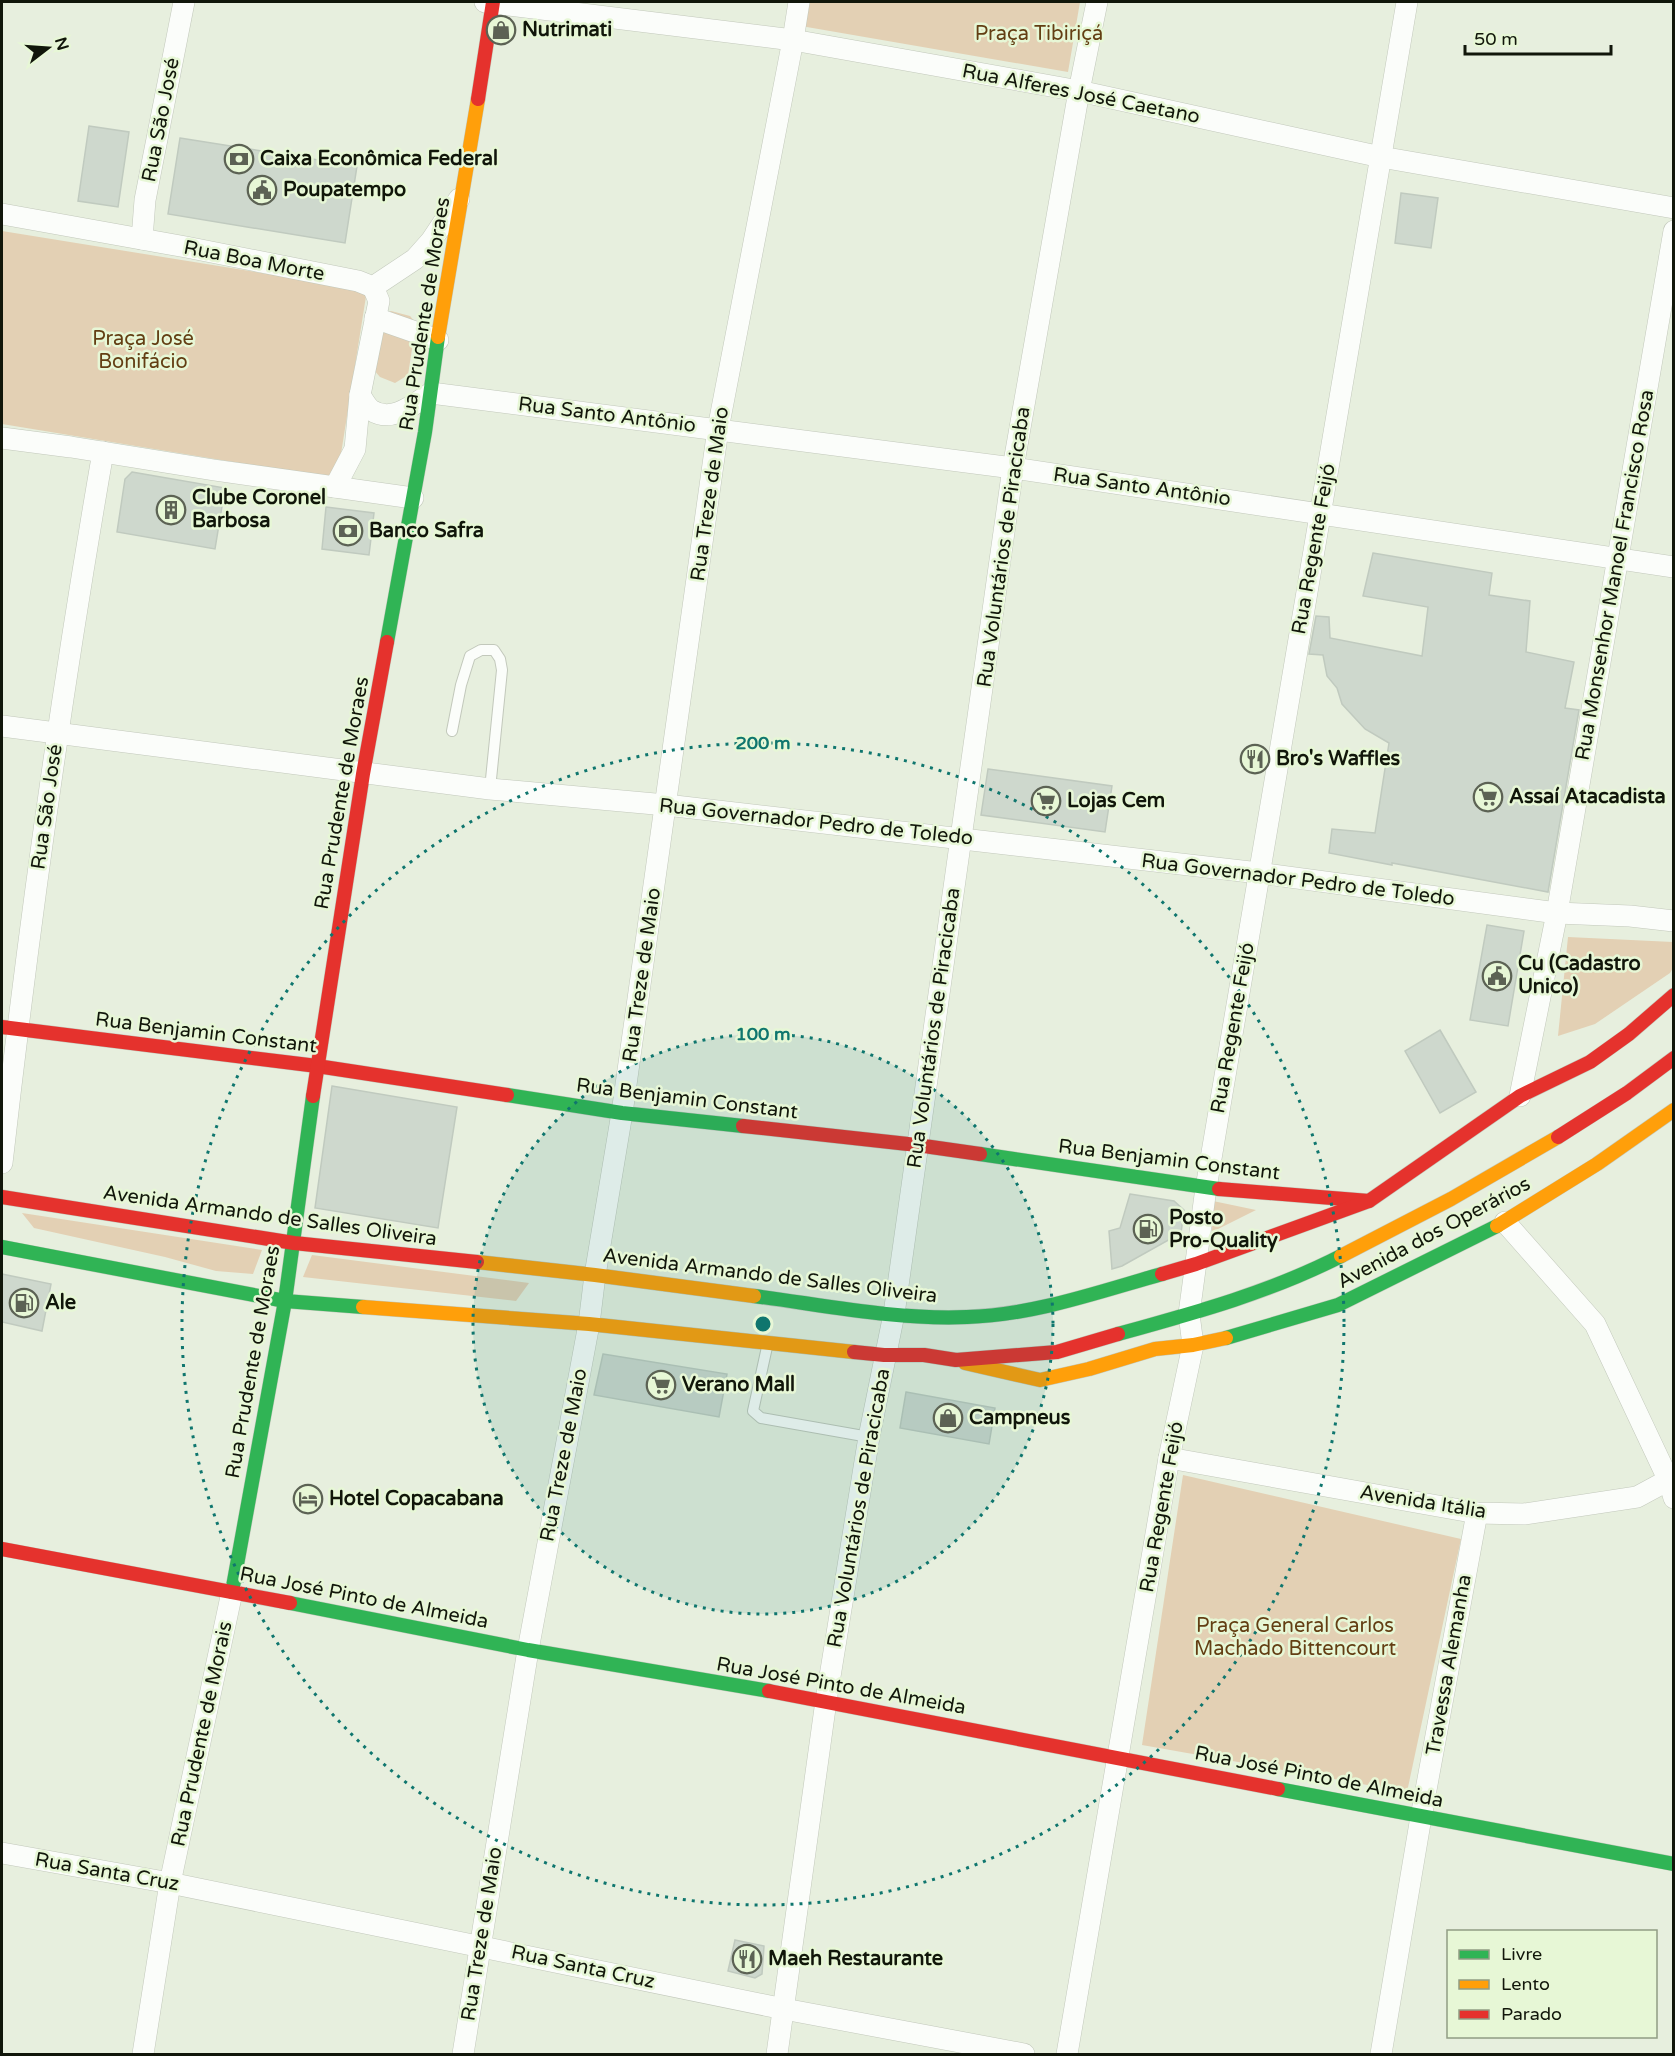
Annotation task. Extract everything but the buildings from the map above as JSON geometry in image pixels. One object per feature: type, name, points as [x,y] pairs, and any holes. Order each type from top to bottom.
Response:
[{"type":"street","name":"Rua São José","points":[[142,239],[145,200],[184,2]]},
{"type":"street","name":"Rua Alferes José Caetano","points":[[490,2],[793,40],[1079,91],[1382,157],[1674,208]]},
{"type":"street","name":"Rua Prudente de Moraes","points":[[232,1592],[285,1301],[317,1066],[363,774],[431,393],[464,191],[490,2]]},
{"type":"street","name":"Rua Treze de Maio","points":[[463,2055],[528,1650],[589,1324],[622,1113],[718,429],[799,2]]},
{"type":"street","name":"Rua Voluntários de Piracicaba","points":[[777,2055],[826,1701],[869,1437],[894,1314],[1013,468],[1079,91],[1097,2]]},
{"type":"street","name":"Rua Regente Feijó","points":[[1067,2055],[1169,1458],[1192,1345],[1189,1314],[1206,1188],[1407,2]]},
{"type":"street","points":[[335,487],[355,449],[360,395],[379,301],[373,288],[415,259],[431,241],[464,191]]},
{"type":"street","name":"Rua Boa Morte","points":[[2,214],[358,281],[373,288]]},
{"type":"street","name":"Rua Monsenhor Manoel Francisco Rosa","points":[[1520,1096],[1557,914],[1674,231]]},
{"type":"street","points":[[375,318],[438,340]]},
{"type":"street","points":[[360,395],[370,410],[385,416],[399,413],[431,393]]},
{"type":"street","name":"Rua Santo Antônio","points":[[431,393],[1013,468],[1674,567]]},
{"type":"street","points":[[2,438],[413,498]]},
{"type":"street","name":"Rua São José","points":[[2,1163],[9,1028],[103,452]]},
{"type":"street","name":"Rua Governador Pedro de Toledo","points":[[2,726],[490,789],[961,838],[1259,873],[1557,914],[1630,916],[1674,921]]},
{"type":"street","name":"Avenida Armando de Salles Oliveira","points":[[2,1197],[294,1243],[595,1275],[894,1314],[967,1317],[1042,1308],[1196,1264],[1369,1201],[1520,1096],[1590,1062],[1629,1034],[1674,995]]},
{"type":"street","name":"Rua Benjamin Constant","points":[[9,1028],[317,1066],[622,1113],[917,1145],[1206,1188],[1369,1201]]},
{"type":"street","points":[[2,1247],[285,1301],[589,1324],[884,1355],[924,1355],[956,1360],[1057,1352],[1189,1314],[1256,1292],[1317,1268],[1452,1199],[1526,1157],[1617,1099],[1674,1058]]},
{"type":"street","name":"Avenida dos Operários","points":[[956,1360],[1040,1380],[1089,1369],[1155,1349],[1192,1345],[1241,1335],[1338,1305],[1505,1222],[1597,1164],[1674,1110]]},
{"type":"street","points":[[1505,1222],[1595,1324],[1672,1485]]},
{"type":"street","name":"Avenida Itália","points":[[1169,1458],[1477,1513],[1524,1514],[1637,1497],[1672,1485]]},
{"type":"street","name":"Travessa Alemanha","points":[[1381,2055],[1421,1817],[1477,1513]]},
{"type":"street","name":"Rua José Pinto de Almeida","points":[[2,1549],[528,1650],[826,1701],[1674,1864]]},
{"type":"street","name":"Rua Prudente de Morais","points":[[143,2055],[170,1883],[232,1592]]},
{"type":"street","name":"Rua Santa Cruz","points":[[2,1853],[170,1883],[784,2009],[1024,2055]]},
{"type":"lane","points":[[452,731],[461,685],[470,656],[481,650],[494,650],[500,659],[502,670],[490,789]]},
{"type":"lane","points":[[768,1343],[753,1411],[761,1418],[869,1437]]},
{"type":"green space","name":"Praça Tibiriçá","points":[[806,2],[1080,2],[1068,72],[801,26]]},
{"type":"green space","name":"Praça José Bonifácio","points":[[2,231],[367,290],[337,479],[2,424]]},
{"type":"green space","points":[[391,311],[410,316],[416,323],[408,375],[395,383],[380,377],[367,362],[375,321]]},
{"type":"green space","points":[[1568,937],[1673,942],[1673,968],[1670,973],[1595,1024],[1558,1036]]},
{"type":"green space","points":[[1213,1201],[1256,1210],[1212,1232]]},
{"type":"green space","points":[[22,1213],[262,1250],[253,1274],[216,1271],[165,1257],[34,1228]]},
{"type":"green space","points":[[312,1255],[529,1283],[516,1301],[303,1277]]},
{"type":"green space","name":"Praça General Carlos Machado Bittencourt","points":[[1183,1475],[1461,1539],[1407,1792],[1142,1745]]},
{"type":"traffic: fast","points":[[387,642],[425,432],[438,337]]},
{"type":"traffic: fast","points":[[507,1095],[622,1113],[743,1126]]},
{"type":"traffic: fast","points":[[232,1592],[285,1301],[313,1096]]},
{"type":"traffic: fast","points":[[980,1154],[1219,1189]]},
{"type":"traffic: fast","points":[[1226,1338],[1338,1305],[1497,1226]]},
{"type":"traffic: fast","points":[[2,1247],[285,1301],[363,1307]]},
{"type":"traffic: fast","points":[[1118,1334],[1204,1310],[1260,1291],[1341,1256]]},
{"type":"traffic: fast","points":[[754,1296],[887,1314],[967,1317],[1041,1307],[1162,1274]]},
{"type":"traffic: fast","points":[[290,1603],[528,1650],[769,1691]]},
{"type":"traffic: fast","points":[[1278,1789],[1674,1864]]},
{"type":"traffic: slow","points":[[438,337],[478,99]]},
{"type":"traffic: slow","points":[[1497,1226],[1597,1164],[1674,1110]]},
{"type":"traffic: slow","points":[[1341,1256],[1451,1199],[1558,1137]]},
{"type":"traffic: slow","points":[[477,1262],[754,1296]]},
{"type":"traffic: slow","points":[[363,1307],[589,1324],[854,1352]]},
{"type":"traffic: slow","points":[[965,1363],[1040,1380],[1089,1369],[1155,1349],[1193,1345],[1226,1338]]},
{"type":"traffic: jam","points":[[478,99],[493,2]]},
{"type":"traffic: jam","points":[[313,1096],[363,774],[387,642]]},
{"type":"traffic: jam","points":[[1162,1274],[1196,1264],[1369,1201],[1520,1096],[1590,1062],[1629,1034],[1674,995]]},
{"type":"traffic: jam","points":[[2,1027],[317,1066],[507,1095]]},
{"type":"traffic: jam","points":[[1558,1137],[1627,1093],[1674,1058]]},
{"type":"traffic: jam","points":[[743,1126],[980,1154]]},
{"type":"traffic: jam","points":[[1219,1189],[1369,1201]]},
{"type":"traffic: jam","points":[[2,1197],[294,1243],[477,1262]]},
{"type":"traffic: jam","points":[[854,1352],[924,1355],[956,1360],[1057,1352],[1118,1334]]},
{"type":"traffic: jam","points":[[2,1549],[290,1603]]},
{"type":"traffic: jam","points":[[769,1691],[1278,1789]]},
{"type":"place","name":"Nutrimati","points":[[501,30]]},
{"type":"place","name":"Caixa Econômica Federal","points":[[239,159]]},
{"type":"place","name":"Poupatempo","points":[[262,190]]},
{"type":"place","name":"Clube Coronel Barbosa","points":[[171,510]]},
{"type":"place","name":"Banco Safra","points":[[348,531]]},
{"type":"place","name":"Bro's Waffles","points":[[1255,759]]},
{"type":"place","name":"Assaí Atacadista","points":[[1488,797]]},
{"type":"place","name":"Lojas Cem","points":[[1046,801]]},
{"type":"place","name":"Cu (Cadastro Unico)","points":[[1497,976]]},
{"type":"place","name":"Posto Pro-Quality","points":[[1148,1229]]},
{"type":"place","name":"Ale","points":[[24,1303]]},
{"type":"place","name":"Verano Mall","points":[[661,1385]]},
{"type":"place","name":"Campneus","points":[[948,1418]]},
{"type":"place","name":"Hotel Copacabana","points":[[308,1499]]},
{"type":"place","name":"Maeh Restaurante","points":[[747,1959]]}]
